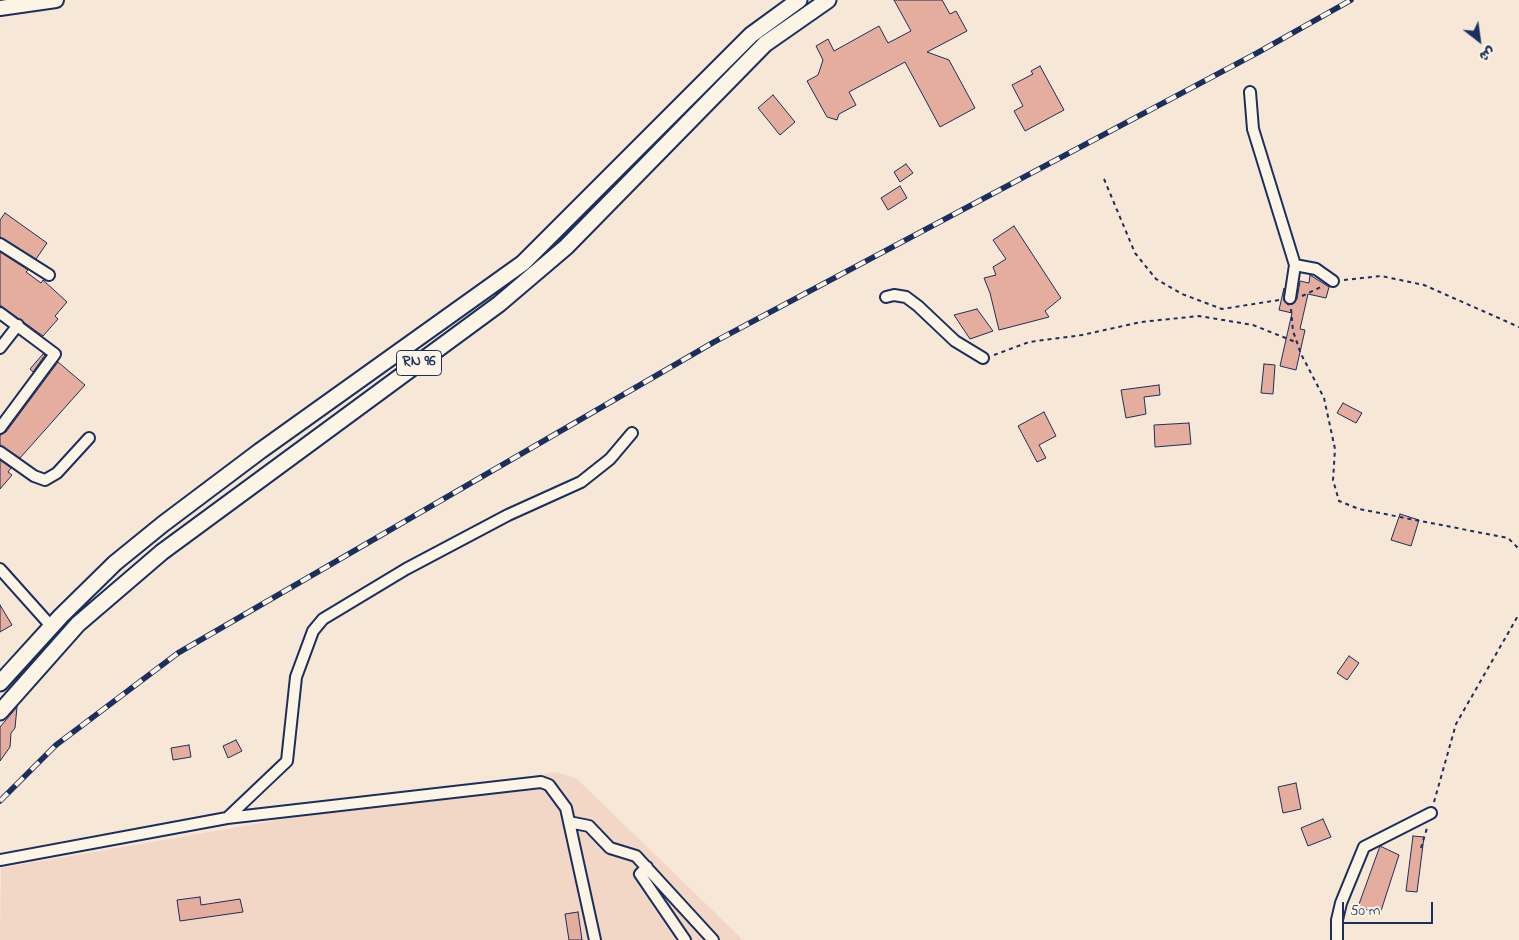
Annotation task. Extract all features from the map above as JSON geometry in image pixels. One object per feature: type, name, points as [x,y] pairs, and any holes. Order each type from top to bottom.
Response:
[{"type":"main road","points":[[0,8],[56,0]]},
{"type":"main road","name":"RN 96","points":[[0,683],[51,626],[115,563],[163,524],[260,451],[523,263],[751,35],[799,0]]},
{"type":"main road","name":"RN 96","points":[[0,712],[78,624],[162,552],[499,304],[566,247],[766,44],[828,0]]},
{"type":"street","points":[[1250,92],[1252,129],[1295,265],[1291,300]]},
{"type":"street","points":[[0,244],[49,275]]},
{"type":"street","points":[[1295,265],[1316,269],[1333,281]]},
{"type":"street","points":[[886,297],[894,295],[906,297],[955,341],[984,358]]},
{"type":"street","points":[[0,313],[55,354],[0,428]]},
{"type":"street","points":[[0,348],[18,325]]},
{"type":"street","points":[[227,818],[287,761],[296,677],[314,631],[323,620],[406,569],[508,515],[581,482],[610,459],[632,433]]},
{"type":"street","points":[[0,452],[34,476],[45,480],[56,473],[89,438]]},
{"type":"street","points":[[0,569],[51,626]]},
{"type":"street","points":[[0,860],[227,818],[541,782],[549,785],[566,808],[595,940]]},
{"type":"street","points":[[1337,940],[1337,920],[1341,903],[1364,847],[1431,813]]},
{"type":"street","points":[[568,822],[589,826],[610,848],[636,856],[713,940]]},
{"type":"street","points":[[647,867],[640,874],[685,940]]},
{"type":"path","points":[[1291,300],[1293,331],[1324,398],[1335,449],[1333,480],[1339,500],[1359,509],[1508,538],[1519,549]]},
{"type":"path","points":[[984,358],[1029,342],[1082,335],[1141,322],[1200,316],[1253,324],[1298,343]]},
{"type":"path","points":[[1421,848],[1456,724],[1519,614]]},
{"type":"shaded area","points":[[556,772],[577,779],[743,940],[0,940],[1,868]]},
{"type":"building","points":[[894,0],[942,0],[950,14],[956,11],[967,31],[927,52],[949,60],[975,108],[940,127],[905,62],[849,92],[856,105],[839,114],[837,120],[827,117],[807,81],[818,75],[823,60],[816,46],[828,39],[834,51],[879,26],[888,43],[911,31]]},
{"type":"building","points":[[1040,66],[1064,110],[1025,131],[1014,111],[1023,106],[1012,85],[1033,74],[1031,71]]},
{"type":"building","points":[[773,95],[795,122],[780,135],[758,108]]},
{"type":"building","points":[[906,164],[913,173],[900,182],[894,172]]},
{"type":"building","points":[[900,186],[907,198],[888,210],[881,198]]},
{"type":"building","points":[[5,213],[47,243],[36,259],[0,237],[0,220]]},
{"type":"building","points":[[1014,226],[1061,298],[1045,311],[1049,317],[999,330],[990,293],[984,278],[996,275],[993,267],[1006,259],[993,240]]},
{"type":"building","points":[[0,252],[28,270],[26,272],[41,283],[43,280],[67,302],[55,316],[58,319],[43,336],[0,305]]},
{"type":"building","points":[[1310,275],[1329,287],[1326,298],[1308,294],[1300,329],[1305,330],[1296,370],[1280,366],[1292,313],[1279,310],[1284,288],[1284,301],[1288,305],[1293,304],[1297,299],[1300,281],[1309,283]]},
{"type":"building","points":[[977,309],[993,331],[970,339],[954,315]]},
{"type":"building","points":[[43,354],[45,355],[33,372],[30,369]]},
{"type":"building","points":[[58,362],[85,385],[20,458],[0,445],[0,435],[6,432]]},
{"type":"building","points":[[1264,364],[1275,365],[1273,394],[1261,393]]},
{"type":"building","points":[[1159,385],[1160,395],[1144,397],[1146,414],[1126,418],[1121,390]]},
{"type":"building","points":[[1343,403],[1362,413],[1356,423],[1337,413]]},
{"type":"building","points":[[1044,412],[1056,436],[1039,445],[1046,458],[1037,462],[1018,426]]},
{"type":"building","points":[[1189,423],[1191,444],[1155,447],[1154,425]]},
{"type":"building","points":[[0,460],[11,468],[8,472],[12,475],[0,489]]},
{"type":"building","points":[[1400,514],[1419,520],[1411,546],[1391,540]]},
{"type":"building","points":[[0,605],[12,625],[0,632]]},
{"type":"building","points":[[1349,656],[1359,663],[1347,680],[1337,673]]},
{"type":"building","points":[[17,707],[15,728],[11,733],[10,747],[0,761],[0,727]]},
{"type":"building","points":[[236,740],[242,751],[228,758],[223,746]]},
{"type":"building","points":[[189,745],[191,757],[173,760],[171,748]]},
{"type":"building","points":[[1296,783],[1301,809],[1283,813],[1278,787]]},
{"type":"building","points":[[1323,819],[1331,837],[1308,846],[1301,828]]},
{"type":"building","points":[[1413,836],[1424,837],[1417,892],[1406,891]]},
{"type":"building","points":[[1380,846],[1399,855],[1380,914],[1358,907]]},
{"type":"building","points":[[200,897],[201,905],[240,899],[243,912],[180,921],[177,900]]},
{"type":"building","points":[[578,912],[582,940],[569,940],[565,914]]},
{"type":"railway","points":[[0,801],[56,745],[178,653],[714,342],[1257,53],[1351,0]]}]
